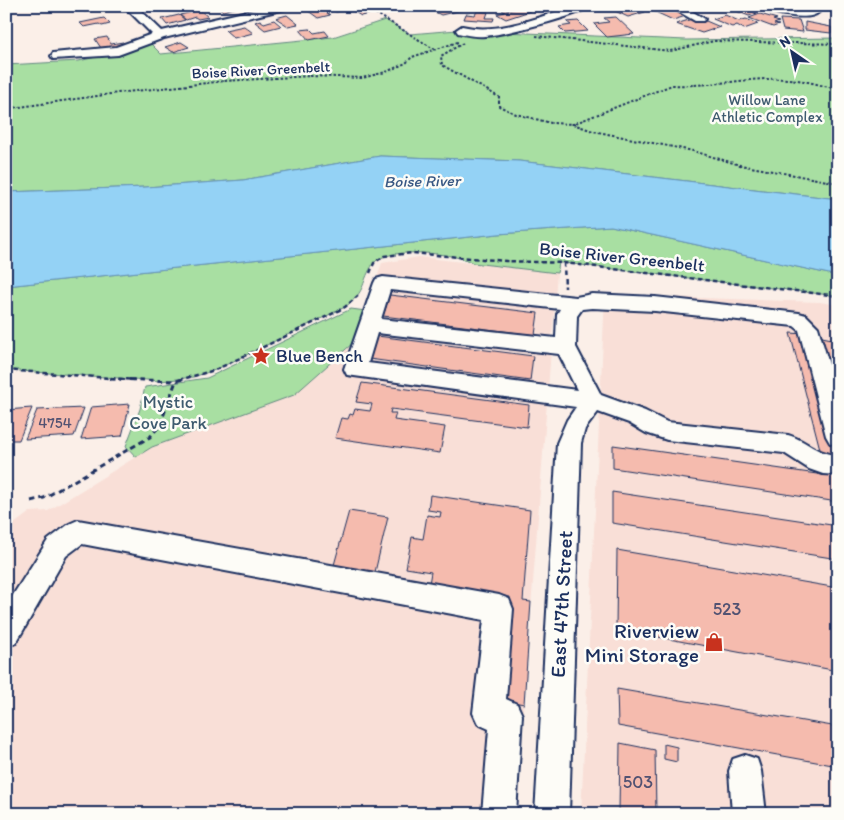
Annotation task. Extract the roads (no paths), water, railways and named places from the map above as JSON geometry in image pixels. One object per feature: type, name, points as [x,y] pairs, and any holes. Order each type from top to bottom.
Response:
[{"type":"street","points":[[129,6],[160,35]]},
{"type":"street","points":[[57,56],[118,51],[160,35],[285,6]]},
{"type":"street","points":[[465,34],[502,30],[585,6]]},
{"type":"street","points":[[674,6],[699,19]]},
{"type":"street","points":[[759,6],[780,12],[813,12]]},
{"type":"street","points":[[838,436],[808,326],[799,320],[656,304],[592,300],[576,304],[383,283],[355,369],[593,401],[637,416],[654,427],[667,431],[788,444],[799,450],[813,462],[838,465]]},
{"type":"street","points":[[576,304],[567,314],[566,347],[593,401]]},
{"type":"street","points":[[369,325],[566,347]]},
{"type":"street","name":"East 47th Street","points":[[552,814],[569,443],[576,426],[593,401]]},
{"type":"street","points":[[6,634],[57,548],[78,532],[499,609],[489,713],[506,716],[499,814]]},
{"type":"street","points":[[744,771],[749,814]]},
{"type":"water","name":"Boise River","points":[[380,156],[519,161],[838,199],[838,276],[611,226],[498,234],[6,286],[6,192],[146,187],[243,180]]},
{"type":"place","name":"Blue Bench","points":[[261,356]]},
{"type":"place","name":"Riverview Mini Storage","points":[[714,642]]},
{"type":"park label","name":"Willow Lane Athletic Complex","points":[[767,108]]},
{"type":"park label","name":"Mystic Cove Park","points":[[168,412]]}]
